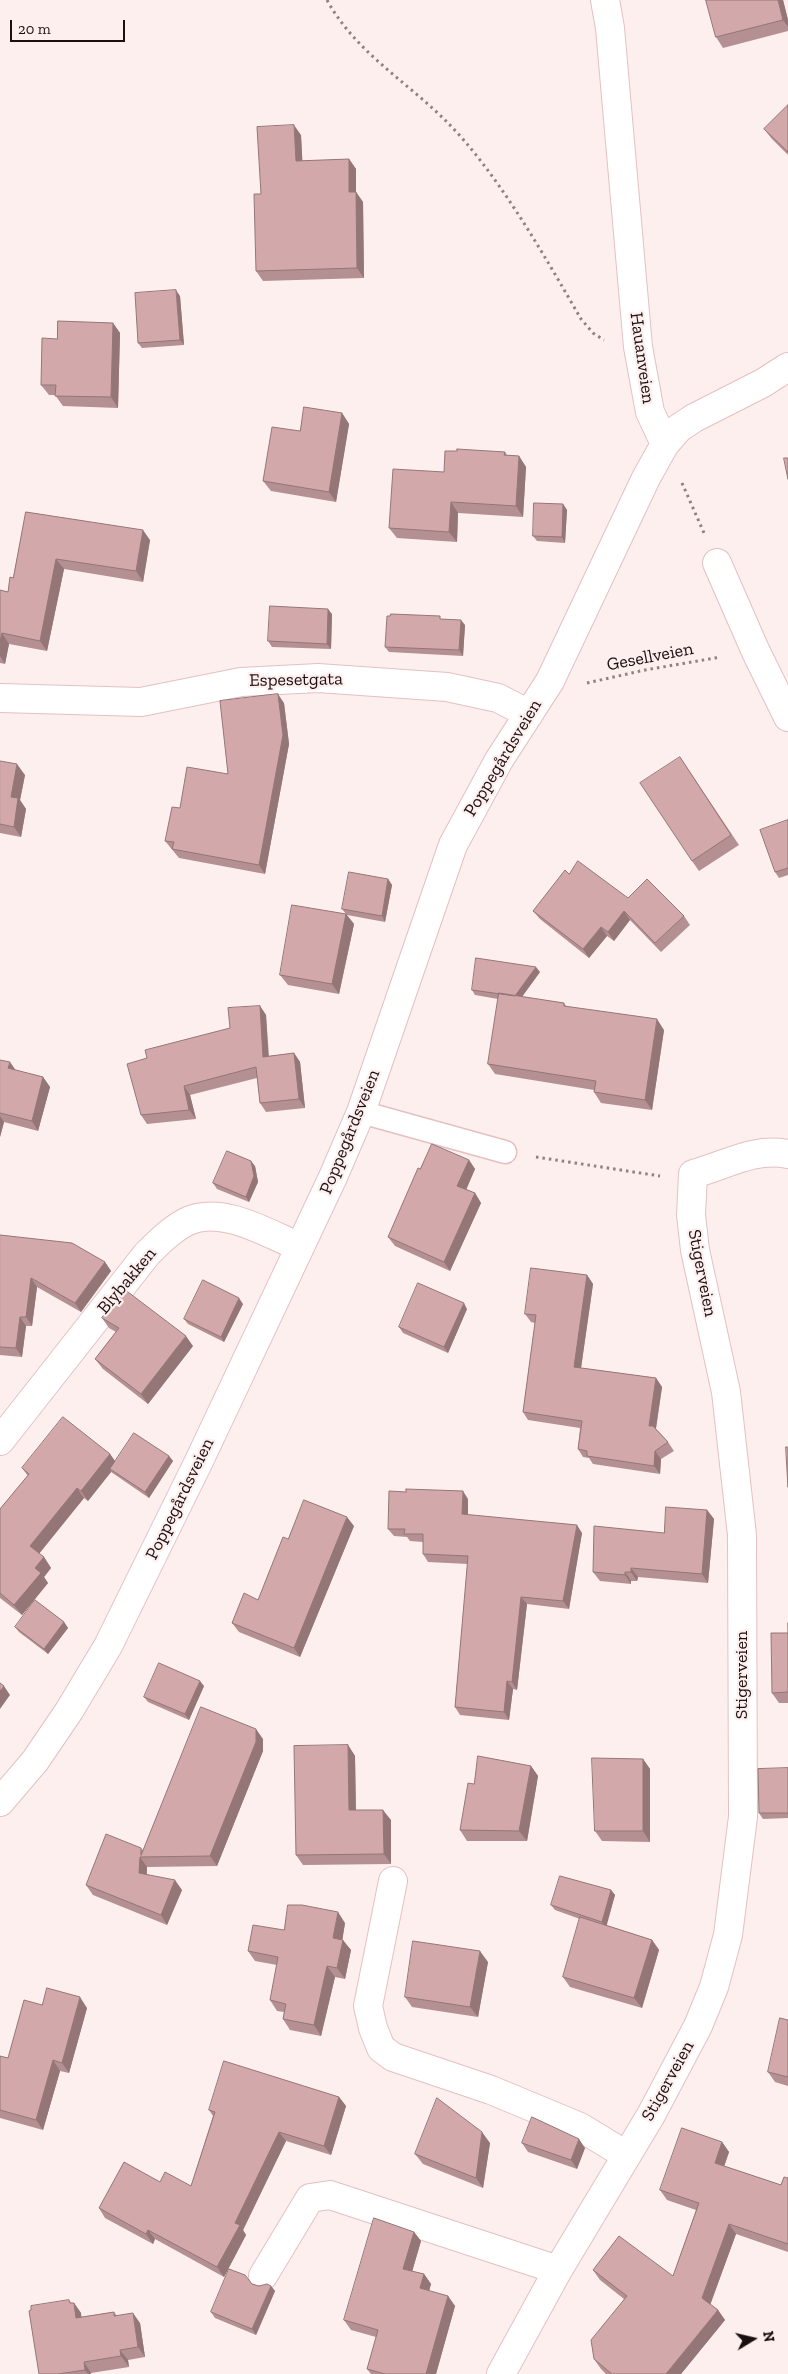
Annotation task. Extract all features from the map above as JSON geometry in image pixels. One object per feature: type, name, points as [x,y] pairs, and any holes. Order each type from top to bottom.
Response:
[{"type":"street","name":"Hauanveien","points":[[605,0],[610,28],[638,347],[650,412],[665,444]]},
{"type":"street","name":"Poppegårdsveien","points":[[0,1802],[35,1760],[70,1711],[108,1646],[199,1462],[361,1112],[454,845],[499,760],[550,681],[632,505],[665,444],[679,428],[694,418],[763,383],[788,367]]},
{"type":"street","points":[[717,563],[756,652],[788,717]]},
{"type":"street","name":"Espesetgata","points":[[0,698],[141,702],[241,682],[318,678],[454,688],[498,698],[529,714]]},
{"type":"street","points":[[692,1174],[712,1169],[737,1158],[778,1152],[788,1154]]},
{"type":"street","name":"Stigerveien","points":[[501,2374],[558,2270],[651,2115],[698,2026],[714,1987],[728,1935],[743,1816],[742,1535],[726,1392],[692,1224],[692,1174]]},
{"type":"street","name":"Blybakken","points":[[0,1441],[147,1254],[168,1234],[187,1221],[205,1217],[225,1218],[245,1224],[300,1247]]},
{"type":"street","points":[[393,1881],[368,2006],[372,2028],[382,2048],[393,2058],[491,2090],[580,2127],[626,2155]]},
{"type":"street","points":[[263,2276],[310,2198],[330,2196],[558,2270]]},
{"type":"lane","points":[[361,1112],[505,1152]]},
{"type":"path","points":[[327,0],[350,36],[445,119],[484,167],[524,226],[581,320],[593,333],[608,342],[638,347]]},
{"type":"path","points":[[665,444],[717,563]]},
{"type":"path","name":"Gesellveien","points":[[550,681],[566,687],[645,670],[756,652]]},
{"type":"path","points":[[505,1152],[665,1177],[692,1174]]},
{"type":"building","points":[[706,0],[778,0],[783,20],[716,37]]},
{"type":"building","points":[[788,105],[788,152],[764,129]]},
{"type":"building","points":[[294,125],[296,161],[349,159],[349,192],[356,192],[357,268],[256,271],[254,194],[261,194],[257,127]]},
{"type":"building","points":[[176,290],[180,340],[138,343],[135,293]]},
{"type":"building","points":[[58,321],[113,323],[111,397],[55,396],[56,385],[41,385],[42,338],[57,339]]},
{"type":"building","points":[[304,407],[342,413],[329,492],[263,481],[272,427],[300,431]]},
{"type":"building","points":[[457,449],[505,452],[504,455],[519,456],[516,506],[451,502],[449,532],[389,528],[393,469],[444,472],[445,451],[457,451]]},
{"type":"building","points":[[784,458],[788,458],[788,479]]},
{"type":"building","points":[[534,503],[563,504],[562,537],[533,536]]},
{"type":"building","points":[[26,512],[143,530],[136,571],[56,559],[40,641],[2,633],[0,642],[0,590],[8,592],[10,577],[13,578]]},
{"type":"building","points":[[270,606],[328,609],[327,644],[268,641]]},
{"type":"building","points":[[391,614],[440,616],[440,619],[461,620],[459,650],[385,647],[387,616]]},
{"type":"building","points":[[278,694],[283,735],[259,865],[172,849],[174,842],[165,841],[172,807],[180,808],[187,767],[228,774],[220,701]]},
{"type":"building","points":[[680,757],[731,835],[692,861],[640,783]]},
{"type":"building","points":[[0,761],[17,764],[11,797],[18,798],[14,827],[0,824]]},
{"type":"building","points":[[788,820],[788,868],[775,872],[760,830]]},
{"type":"building","points":[[578,861],[628,898],[647,879],[684,916],[655,943],[624,911],[608,932],[601,927],[583,949],[533,911],[565,870],[569,874]]},
{"type":"building","points":[[349,872],[388,879],[382,916],[342,909]]},
{"type":"building","points":[[292,905],[346,914],[332,984],[280,975]]},
{"type":"building","points":[[476,958],[536,967],[515,996],[472,990]]},
{"type":"building","points":[[499,993],[564,1003],[564,1006],[657,1019],[645,1100],[594,1092],[596,1081],[488,1064]]},
{"type":"building","points":[[260,1006],[263,1057],[294,1053],[299,1099],[260,1103],[256,1067],[184,1086],[189,1110],[141,1115],[127,1064],[147,1058],[145,1050],[230,1028],[228,1008]]},
{"type":"building","points":[[0,1060],[10,1062],[8,1068],[43,1077],[32,1121],[0,1113]]},
{"type":"building","points":[[432,1144],[469,1160],[457,1186],[475,1193],[444,1262],[388,1237],[418,1168],[420,1169]]},
{"type":"building","points":[[227,1151],[251,1161],[254,1176],[246,1197],[213,1183]]},
{"type":"building","points":[[0,1235],[72,1243],[105,1262],[75,1303],[31,1278],[26,1317],[20,1317],[16,1348],[0,1347]]},
{"type":"building","points":[[531,1268],[587,1275],[574,1367],[656,1378],[649,1426],[653,1426],[668,1442],[655,1451],[654,1466],[587,1456],[587,1451],[578,1449],[582,1421],[523,1412],[536,1315],[525,1314]]},
{"type":"building","points":[[203,1280],[239,1298],[221,1337],[184,1319]]},
{"type":"building","points":[[418,1283],[464,1303],[444,1347],[399,1327]]},
{"type":"building","points":[[124,1289],[186,1336],[141,1394],[95,1359],[119,1328],[102,1318]]},
{"type":"building","points":[[63,1417],[110,1454],[81,1491],[77,1488],[30,1546],[44,1557],[35,1568],[41,1573],[14,1605],[0,1593],[0,1509],[29,1474],[22,1468]]},
{"type":"building","points":[[134,1433],[169,1456],[145,1492],[110,1469]]},
{"type":"building","points":[[786,1447],[788,1447],[788,1487]]},
{"type":"building","points":[[406,1489],[463,1491],[462,1514],[577,1525],[563,1601],[521,1597],[512,1682],[507,1681],[504,1712],[455,1707],[468,1556],[423,1554],[423,1534],[404,1534],[405,1529],[388,1529],[389,1491],[406,1492]]},
{"type":"building","points":[[304,1500],[347,1517],[294,1648],[232,1623],[244,1593],[258,1600],[283,1537],[288,1539]]},
{"type":"building","points":[[666,1507],[707,1510],[702,1574],[631,1568],[631,1572],[625,1572],[625,1575],[593,1572],[594,1526],[664,1533]]},
{"type":"building","points":[[35,1600],[64,1622],[44,1649],[15,1627]]},
{"type":"building","points":[[771,1633],[788,1633],[788,1692],[772,1693]]},
{"type":"building","points":[[159,1663],[200,1681],[185,1714],[144,1697]]},
{"type":"building","points":[[0,1683],[4,1686],[0,1691]]},
{"type":"building","points":[[201,1707],[256,1729],[256,1742],[210,1856],[140,1857],[139,1873],[175,1880],[161,1915],[86,1885],[106,1834],[141,1848],[141,1855]]},
{"type":"building","points":[[348,1745],[349,1810],[383,1810],[384,1854],[296,1855],[294,1746]]},
{"type":"building","points":[[478,1756],[531,1766],[519,1831],[460,1830],[468,1783],[474,1784]]},
{"type":"building","points":[[592,1758],[643,1759],[643,1831],[595,1831]]},
{"type":"building","points":[[788,1768],[788,1813],[759,1813],[758,1769]]},
{"type":"building","points":[[560,1876],[611,1890],[602,1922],[551,1905]]},
{"type":"building","points":[[288,1905],[302,1905],[338,1912],[333,1938],[343,1940],[337,1968],[327,1966],[314,2025],[283,2019],[286,2004],[270,2000],[278,1957],[248,1951],[253,1925],[284,1930]]},
{"type":"building","points":[[580,1917],[652,1940],[634,1998],[563,1977]]},
{"type":"building","points":[[413,1941],[480,1951],[470,2007],[405,1997]]},
{"type":"building","points":[[47,1988],[80,1997],[62,2063],[53,2060],[36,2120],[0,2110],[0,2056],[8,2058],[24,2000],[42,2005]]},
{"type":"building","points":[[780,2018],[788,2020],[788,2077],[768,2072]]},
{"type":"building","points":[[224,2061],[339,2097],[324,2146],[279,2132],[235,2223],[240,2225],[217,2267],[148,2230],[146,2234],[99,2208],[124,2162],[160,2182],[165,2172],[191,2186],[215,2112],[209,2110]]},
{"type":"building","points":[[437,2098],[482,2132],[476,2178],[415,2154]]},
{"type":"building","points":[[532,2117],[579,2139],[571,2160],[522,2143]]},
{"type":"building","points":[[682,2128],[722,2142],[715,2163],[781,2185],[784,2177],[788,2178],[788,2244],[729,2224],[702,2298],[718,2310],[666,2374],[612,2374],[594,2359],[591,2340],[627,2296],[593,2270],[619,2236],[673,2276],[699,2203],[660,2190]]},
{"type":"building","points":[[374,2218],[414,2232],[403,2269],[424,2274],[420,2288],[448,2296],[426,2374],[385,2374],[367,2369],[378,2330],[344,2320]]},
{"type":"building","points":[[229,2269],[245,2275],[252,2284],[259,2286],[267,2284],[271,2286],[252,2329],[211,2312]]},
{"type":"building","points":[[69,2300],[70,2303],[74,2303],[76,2318],[114,2312],[114,2316],[133,2313],[138,2347],[120,2350],[121,2356],[84,2362],[85,2370],[58,2374],[39,2374],[29,2311],[31,2306]]}]
